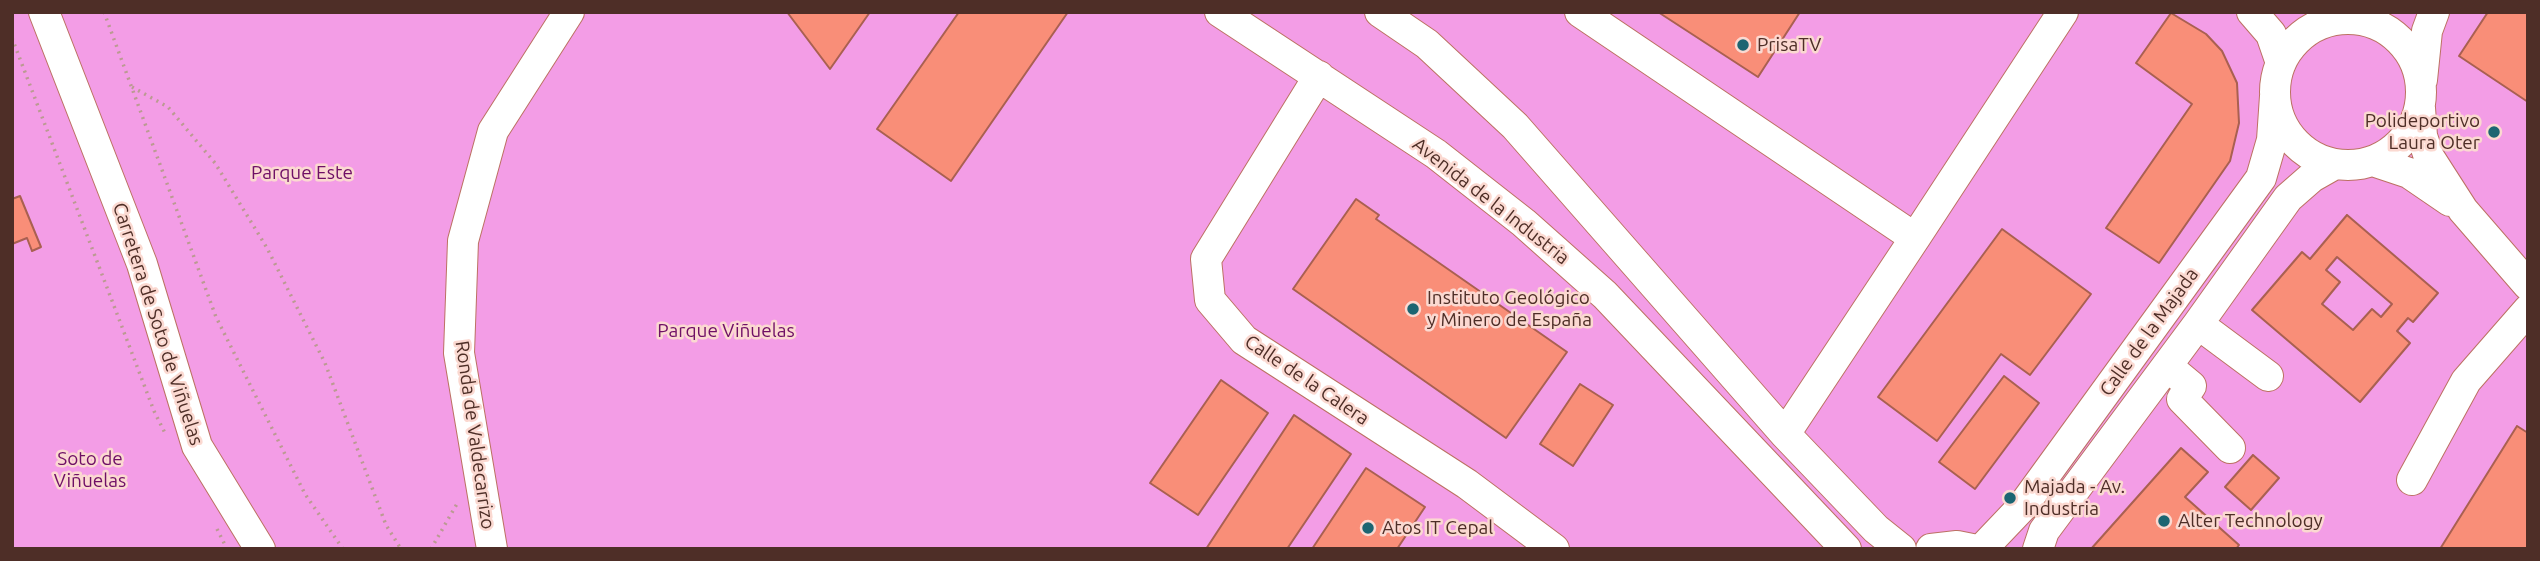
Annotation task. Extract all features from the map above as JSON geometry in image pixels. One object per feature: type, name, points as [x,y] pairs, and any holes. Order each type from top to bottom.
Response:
[{"type":"street","name":"Carretera de Soto de Viñuelas","points":[[44,12],[142,264],[197,446],[260,549]]},
{"type":"street","name":"Ronda de Valdecarrizo","points":[[492,549],[459,353],[463,241],[493,131],[569,12]]},
{"type":"street","name":"Avenida de la Industria","points":[[1220,12],[1436,154],[1524,223],[1605,296],[1846,549]]},
{"type":"street","points":[[1380,12],[1427,44],[1515,126],[1785,434],[1876,529],[1901,549]]},
{"type":"street","points":[[1580,12],[1915,238]]},
{"type":"street","points":[[1785,434],[2063,12]]},
{"type":"street","points":[[2252,12],[2271,34],[2281,63]]},
{"type":"street","points":[[2434,12],[2427,31],[2421,96],[2422,136],[2429,157],[2463,210],[2526,277]]},
{"type":"street","points":[[2358,15],[2380,25],[2400,39],[2415,59],[2421,96],[2411,130],[2395,149],[2373,161],[2354,165],[2335,164],[2312,156],[2293,141],[2281,120],[2275,96],[2276,79],[2281,63],[2291,46],[2305,32],[2311,18],[2339,19],[2358,15]]},
{"type":"street","name":"Calle de la Calera","points":[[1318,76],[1206,259],[1210,300],[1244,340],[1467,484],[1554,549]]},
{"type":"street","name":"Calle de la Majada","points":[[1982,549],[2022,507],[2261,178],[2272,141],[2275,96]]},
{"type":"street","points":[[2373,161],[2409,173],[2463,210]]},
{"type":"street","name":"Calle de la Majada","points":[[2038,549],[2044,531],[2199,324],[2288,198],[2312,177],[2335,164]]},
{"type":"street","points":[[2412,480],[2466,381],[2528,310]]},
{"type":"street","points":[[2199,324],[2268,376]]},
{"type":"street","points":[[2167,366],[2191,386],[2182,399],[2230,448]]},
{"type":"street","points":[[1931,549],[1957,546],[1972,549]]},
{"type":"path","points":[[104,12],[216,317],[305,494],[344,549]]},
{"type":"path","points":[[12,38],[154,411],[170,443]]},
{"type":"path","points":[[132,87],[168,107],[215,163],[267,248],[325,363],[386,525],[401,549]]},
{"type":"path","points":[[431,549],[456,505],[481,480]]},
{"type":"path","points":[[215,525],[227,549]]},
{"type":"green space","points":[[12,12],[2528,12],[2528,549],[12,549]]},
{"type":"building","points":[[787,12],[870,12],[830,69]]},
{"type":"building","points":[[959,12],[1068,12],[951,181],[877,129]]},
{"type":"building","name":"PrisaTV","points":[[1658,12],[1800,12],[1758,77]]},
{"type":"building","points":[[2488,12],[2528,12],[2528,102],[2459,56]]},
{"type":"building","points":[[2171,13],[2206,34],[2222,51],[2237,83],[2239,123],[2230,161],[2159,263],[2106,228],[2192,104],[2136,63]]},
{"type":"building","points":[[20,196],[41,247],[32,251],[27,238],[12,244],[12,199]]},
{"type":"building","name":"Instituto Geológico y Minero de España","points":[[1356,199],[1379,215],[1376,219],[1567,352],[1506,438],[1293,289]]},
{"type":"building","points":[[2347,215],[2438,293],[2413,322],[2408,318],[2397,331],[2410,343],[2360,402],[2252,310],[2302,252],[2310,259]],"holes":[[[2337,257],[2392,304],[2381,317],[2372,309],[2353,330],[2322,304],[2340,282],[2326,270]]]},
{"type":"building","points":[[2002,229],[2091,294],[2030,375],[2001,354],[1937,441],[1878,397]]},
{"type":"building","points":[[2004,376],[2039,403],[1975,489],[1939,462]]},
{"type":"building","points":[[1221,380],[1268,413],[1198,515],[1150,483]]},
{"type":"building","points":[[1580,384],[1613,405],[1573,466],[1540,444]]},
{"type":"building","points":[[1294,415],[1351,454],[1287,549],[1206,549]]},
{"type":"building","points":[[2517,426],[2528,433],[2528,549],[2440,549]]},
{"type":"building","name":"Alter Technology","points":[[2181,448],[2208,472],[2185,497],[2239,545],[2236,549],[2091,549]]},
{"type":"building","points":[[2253,455],[2279,478],[2251,510],[2225,487]]},
{"type":"building","name":"Atos IT Cepal","points":[[1366,468],[1425,507],[1397,549],[1312,549]]},
{"type":"place","name":"PrisaTV","points":[[1743,45]]},
{"type":"place","name":"Polideportivo Laura Oter","points":[[2494,132]]},
{"type":"place","name":"Instituto Geológico y Minero de España","points":[[1413,309]]},
{"type":"place","name":"Majada - Av. Industria","points":[[2010,498]]},
{"type":"place","name":"Alter Technology","points":[[2164,521]]},
{"type":"place","name":"Atos IT Cepal","points":[[1368,528]]},
{"type":"park label","name":"Parque Este","points":[[302,173]]},
{"type":"park label","name":"Parque Viñuelas","points":[[726,331]]},
{"type":"park label","name":"Soto de Viñuelas","points":[[90,470]]}]
